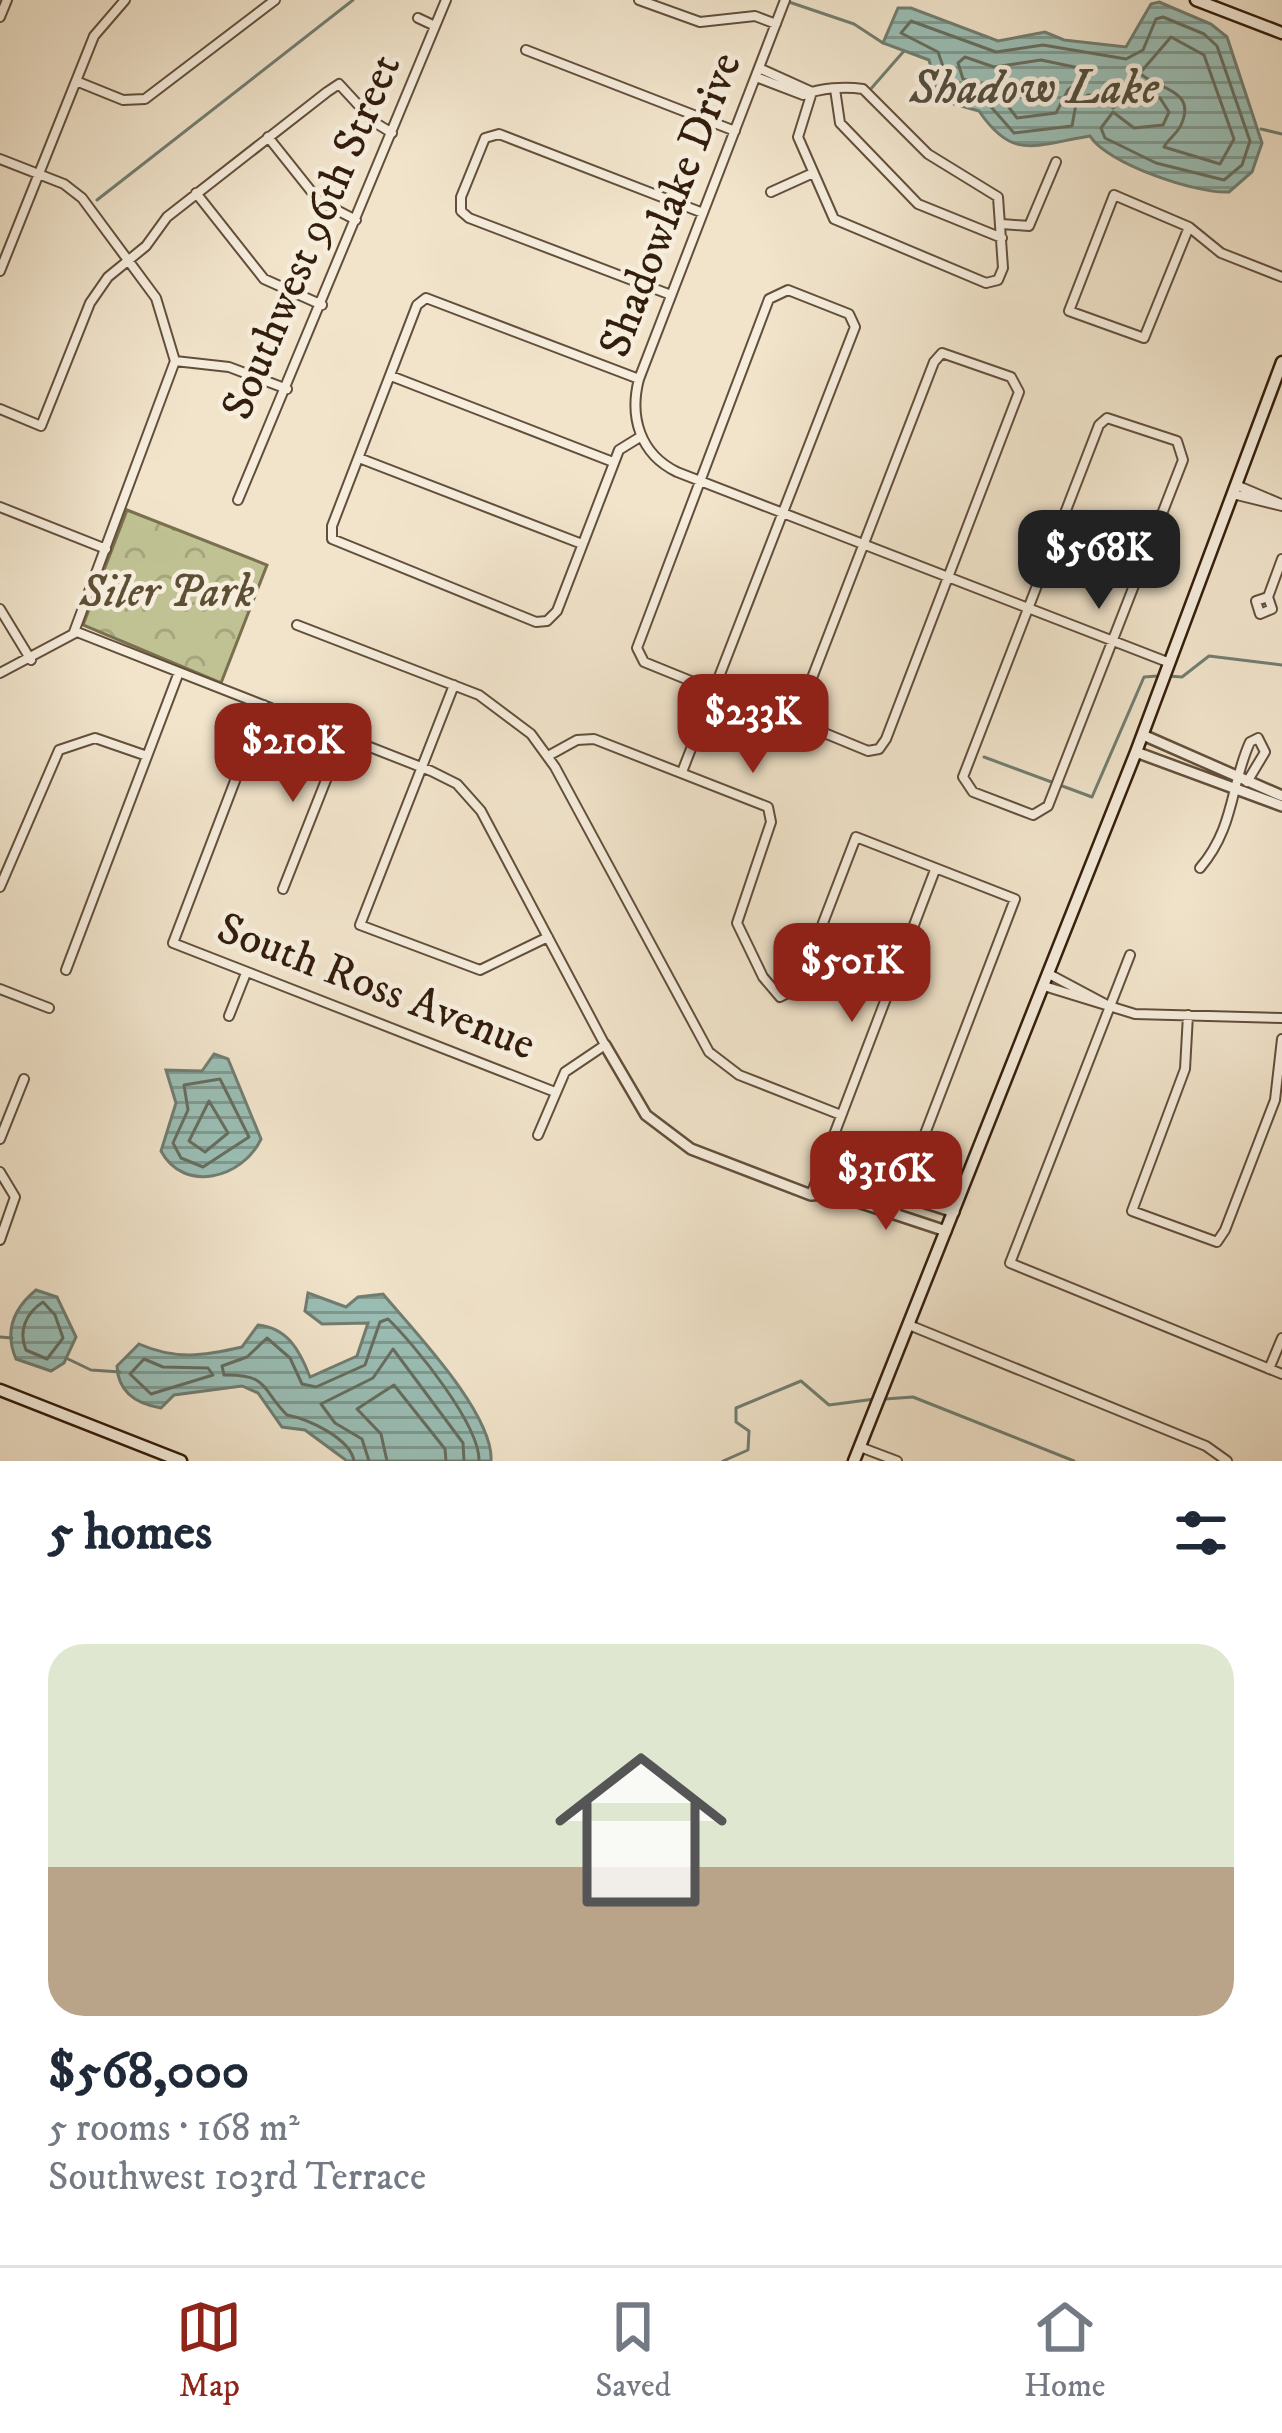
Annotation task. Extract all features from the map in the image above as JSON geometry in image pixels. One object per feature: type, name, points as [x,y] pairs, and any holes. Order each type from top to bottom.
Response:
[{"type":"main road","points":[[1196,0],[1282,33]]},
{"type":"main road","points":[[854,1461],[1136,752],[1282,362]]},
{"type":"main road","points":[[1,1393],[181,1461]]},
{"type":"street","points":[[0,16],[7,0]]},
{"type":"street","points":[[0,271],[99,26],[124,0]]},
{"type":"street","points":[[76,81],[123,100],[145,100],[275,0]]},
{"type":"street","name":"Southwest 96th Street","points":[[238,500],[446,0]]},
{"type":"street","points":[[640,0],[700,22],[760,16],[776,24]]},
{"type":"street","name":"Shadowlake Drive","points":[[640,437],[634,401],[639,379],[784,5]]},
{"type":"street","points":[[418,18],[435,26]]},
{"type":"street","points":[[526,50],[735,131]]},
{"type":"street","points":[[758,72],[803,95],[812,92],[835,89],[866,91],[928,154],[998,196],[1002,224],[998,280],[986,283],[840,224],[798,132],[812,92]]},
{"type":"street","points":[[0,409],[41,426],[94,296],[196,193],[339,84],[374,122],[392,133]]},
{"type":"street","points":[[835,89],[840,124],[918,203],[1002,238]]},
{"type":"street","points":[[671,295],[466,216],[460,197],[491,134],[703,213]]},
{"type":"street","points":[[268,137],[320,201],[356,220]]},
{"type":"street","points":[[0,159],[75,192],[156,298],[175,361],[74,632],[31,660],[0,673]]},
{"type":"street","points":[[1002,224],[1029,226],[1056,162]]},
{"type":"street","points":[[771,192],[813,173]]},
{"type":"street","points":[[196,193],[264,279],[322,305]]},
{"type":"street","points":[[1190,226],[1144,338],[1069,311],[1114,195],[1190,226],[1221,253],[1282,277]]},
{"type":"street","points":[[682,772],[855,329],[853,318],[788,290],[776,292],[700,481],[639,656],[713,690]]},
{"type":"street","points":[[639,379],[426,298],[417,305],[332,537],[343,548],[536,622],[547,621],[557,610],[613,462],[621,447],[640,437],[663,464],[700,481],[1111,640],[1166,673]]},
{"type":"street","points":[[942,353],[1018,384],[886,740],[876,750],[802,721],[801,706],[865,545],[934,362],[942,353]]},
{"type":"street","points":[[175,361],[233,368],[288,389]]},
{"type":"street","points":[[391,376],[613,462]]},
{"type":"street","points":[[1106,418],[1120,419],[1183,447],[1183,460],[1055,785],[1041,813],[1033,815],[973,792],[964,782],[1029,608],[1099,425],[1106,418]]},
{"type":"street","points":[[359,458],[581,544]]},
{"type":"street","points":[[1234,489],[1282,505]]},
{"type":"street","points":[[0,507],[106,549]]},
{"type":"street","points":[[1268,597],[1282,559]]},
{"type":"street","points":[[0,609],[31,660]]},
{"type":"street","points":[[297,625],[454,685],[504,711],[548,756],[710,1052],[739,1075],[841,1115]]},
{"type":"street","points":[[74,632],[449,779],[472,799],[640,1107],[675,1140],[811,1195],[840,1196],[946,1231]]},
{"type":"street","points":[[66,970],[178,672]]},
{"type":"street","points":[[454,685],[360,925],[480,970],[548,937]]},
{"type":"street","name":"South Ross Avenue","points":[[264,705],[172,943],[555,1092]]},
{"type":"street","points":[[1142,735],[1282,796]]},
{"type":"street","points":[[283,889],[343,737]]},
{"type":"street","points":[[0,887],[59,750],[95,738],[147,756]]},
{"type":"street","points":[[548,756],[588,738],[770,810],[737,923],[770,988],[781,997],[791,996],[856,837],[1016,899],[895,1212]]},
{"type":"street","points":[[1136,752],[1282,806]]},
{"type":"street","points":[[1200,868],[1216,849],[1245,777]]},
{"type":"street","points":[[811,1195],[935,870]]},
{"type":"street","points":[[1130,955],[1010,1263],[1282,1374]]},
{"type":"street","points":[[229,1016],[246,973]]},
{"type":"street","points":[[1047,980],[1110,1007],[1148,1015],[1282,1018]]},
{"type":"street","points":[[0,989],[49,1008]]},
{"type":"street","points":[[1188,1015],[1183,1078],[1132,1210],[1217,1242],[1276,1100],[1282,1039]]},
{"type":"street","points":[[538,1135],[568,1068],[605,1046]]},
{"type":"street","points":[[0,1139],[24,1079]]},
{"type":"street","points":[[0,1172],[15,1197],[0,1240]]},
{"type":"street","points":[[840,1196],[862,1190],[902,1193],[954,1211]]},
{"type":"street","points":[[909,1324],[1206,1446],[1227,1461]]},
{"type":"street","points":[[1270,1370],[1282,1339]]},
{"type":"street","points":[[860,1447],[897,1461]]},
{"type":"green space","name":"Siler Park","points":[[127,510],[267,565],[221,683],[83,625]]},
{"type":"water","name":"Shadow Lake","points":[[1159,2],[1211,24],[1227,37],[1262,143],[1252,172],[1229,192],[1153,175],[1114,156],[1090,136],[1039,145],[1014,143],[991,127],[979,111],[940,100],[929,60],[883,43],[898,8],[911,8],[998,41],[1045,32],[1064,40],[1126,47],[1151,4]]},
{"type":"water","points":[[214,1054],[228,1059],[261,1139],[228,1171],[198,1176],[184,1173],[161,1151],[176,1103],[166,1070],[202,1071]]},
{"type":"water","points":[[36,1290],[57,1297],[76,1337],[64,1363],[51,1371],[16,1359],[12,1349],[13,1321]]},
{"type":"water","points":[[308,1293],[346,1307],[358,1297],[383,1294],[466,1397],[480,1420],[491,1461],[347,1461],[305,1430],[282,1427],[258,1393],[242,1386],[174,1395],[161,1408],[137,1400],[121,1383],[117,1366],[139,1344],[177,1354],[215,1353],[242,1347],[258,1325],[292,1342],[310,1377],[357,1356],[368,1323],[322,1324],[305,1311]]},
{"type":"waterway","points":[[97,200],[353,0]]},
{"type":"waterway","points":[[789,2],[854,24],[883,43]]},
{"type":"waterway","points":[[869,91],[904,51]]},
{"type":"waterway","points":[[1261,129],[1282,134]]},
{"type":"waterway","points":[[1168,676],[1182,677],[1209,656],[1282,665]]},
{"type":"waterway","points":[[984,757],[1092,797],[1144,677],[1158,676]]},
{"type":"waterway","points":[[0,1337],[12,1338]]},
{"type":"waterway","points":[[66,1358],[91,1370],[120,1372]]},
{"type":"waterway","points":[[723,1461],[748,1450],[749,1431],[736,1422],[736,1408],[801,1381],[829,1405],[875,1399]]},
{"type":"waterway","points":[[885,1399],[913,1397],[1074,1461]]}]
